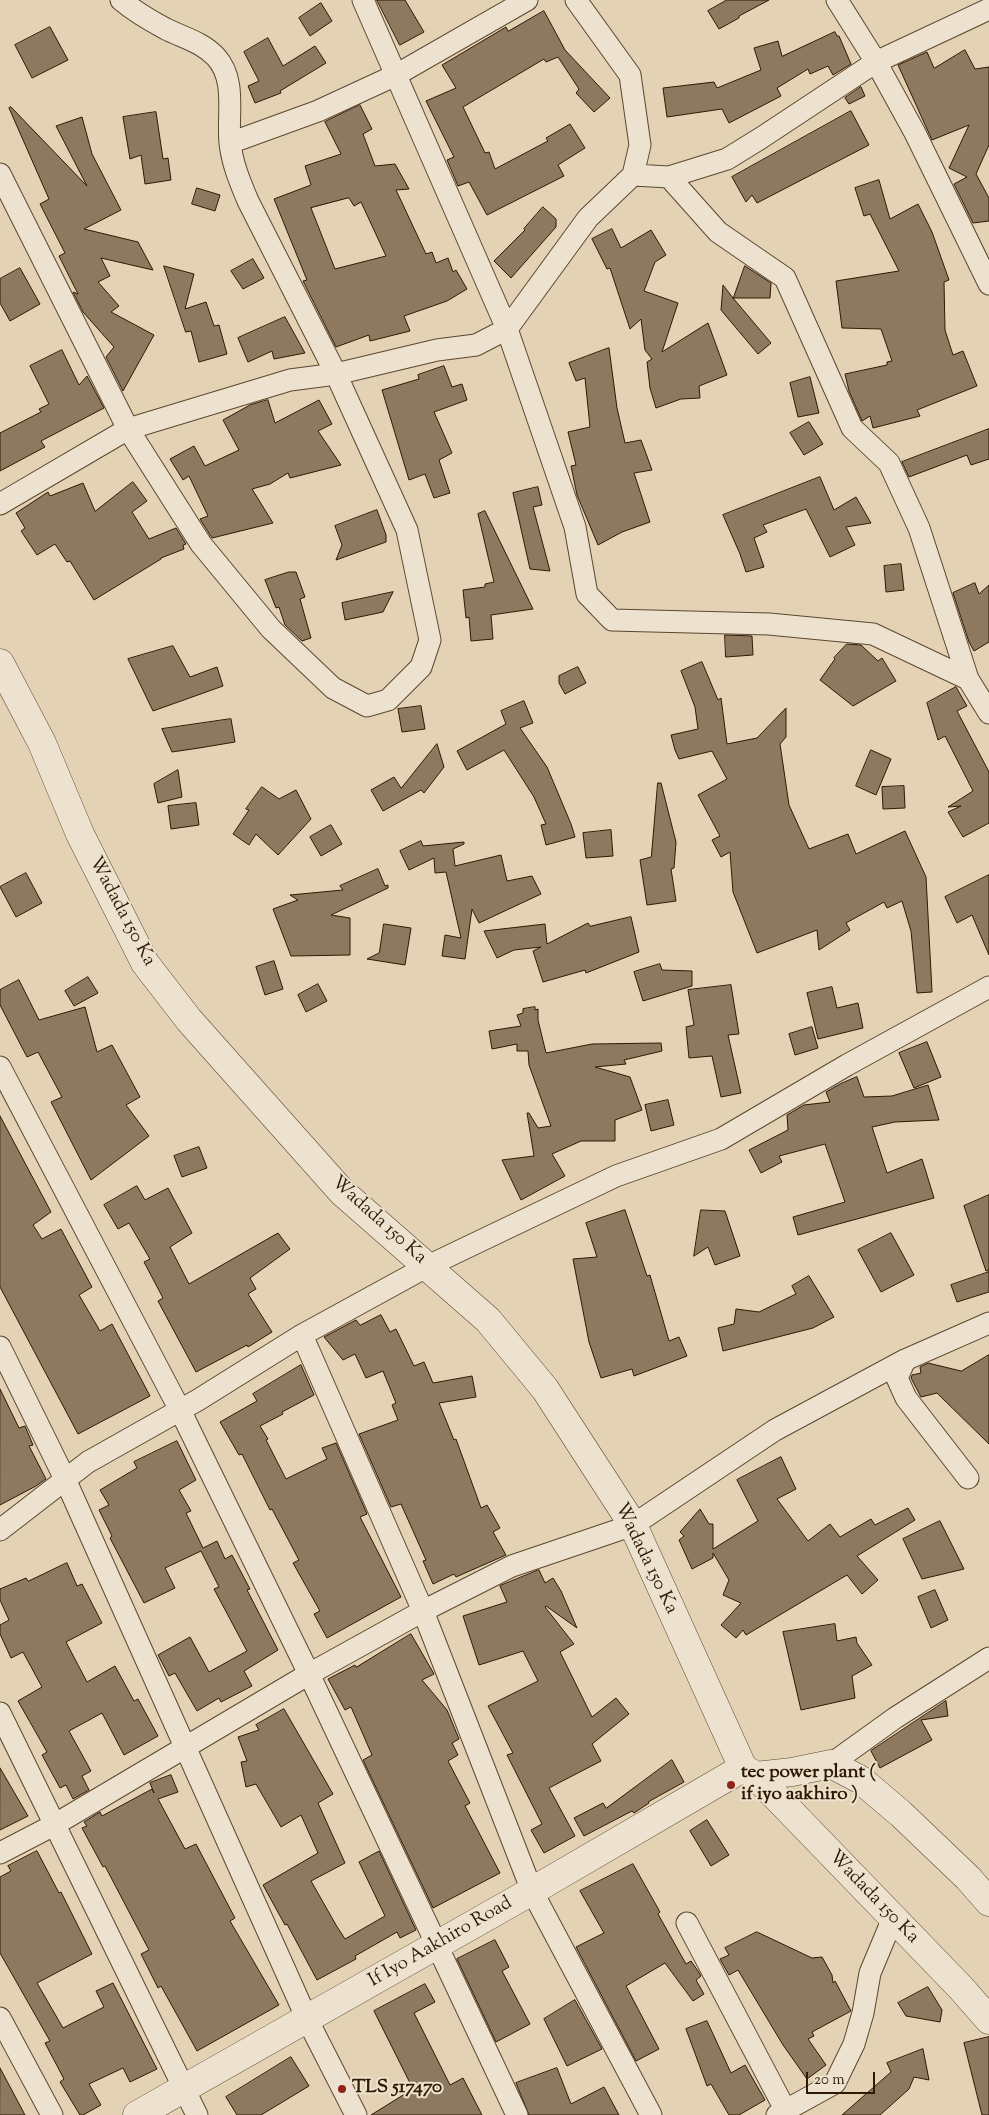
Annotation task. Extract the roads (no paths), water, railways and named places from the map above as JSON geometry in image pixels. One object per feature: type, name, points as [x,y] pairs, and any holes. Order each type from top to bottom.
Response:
[{"type":"street","points":[[0,174],[128,429],[201,544],[272,629],[333,688],[367,706],[388,700],[421,668],[430,640],[407,530],[336,374],[248,201],[236,173],[230,144],[229,95],[226,72],[216,57],[197,42],[167,29],[121,0]]},
{"type":"street","points":[[363,0],[507,329],[575,527],[587,594],[612,620],[769,624],[873,634],[968,679]]},
{"type":"street","points":[[230,144],[318,111],[396,75],[527,0]]},
{"type":"street","points":[[0,504],[128,429],[290,380],[336,374],[437,350],[476,345],[507,329],[588,218],[633,175],[640,145],[630,75],[576,0]]},
{"type":"street","points":[[837,0],[876,62],[915,133],[989,284]]},
{"type":"street","points":[[633,175],[669,177],[727,158],[762,138],[876,62],[989,9]]},
{"type":"street","points":[[669,177],[718,232],[785,278],[852,428],[889,463],[919,528],[968,679],[989,713]]},
{"type":"street","name":"Wadada 150 Ka","points":[[0,663],[42,742],[80,834],[145,963],[189,1020],[342,1192],[488,1320],[545,1389],[633,1525],[749,1772],[961,1988],[989,2020]]},
{"type":"street","points":[[0,1530],[88,1462],[180,1410],[302,1335],[428,1266],[616,1176],[720,1139],[847,1065],[989,988]]},
{"type":"street","points":[[0,1067],[180,1410],[308,1674],[517,2115]]},
{"type":"street","points":[[0,1853],[54,1824],[308,1674],[423,1611],[512,1566],[633,1525],[775,1430],[905,1360],[989,1323]]},
{"type":"street","points":[[302,1335],[423,1611],[532,1891],[651,2115]]},
{"type":"street","points":[[0,1347],[65,1479],[307,2019],[356,2115]]},
{"type":"street","points":[[905,1360],[897,1378],[906,1398],[968,1478]]},
{"type":"street","points":[[749,1772],[792,1772],[831,1764],[895,1718],[989,1658]]},
{"type":"street","points":[[0,1713],[197,2115]]},
{"type":"street","points":[[831,1764],[861,1780],[902,1814],[968,1878],[989,1902]]},
{"type":"street","name":"If Iyo Aakhiro Road","points":[[137,2115],[532,1891],[749,1772]]},
{"type":"street","points":[[687,1923],[784,2113],[835,2083],[854,2044],[863,2013],[870,1973],[893,1918]]},
{"type":"street","points":[[0,2018],[52,2115]]},
{"type":"place","name":"tec power plant ( if iyo aakhiro )","points":[[731,1785]]},
{"type":"place","name":"TLS 517470","points":[[342,2089]]}]
